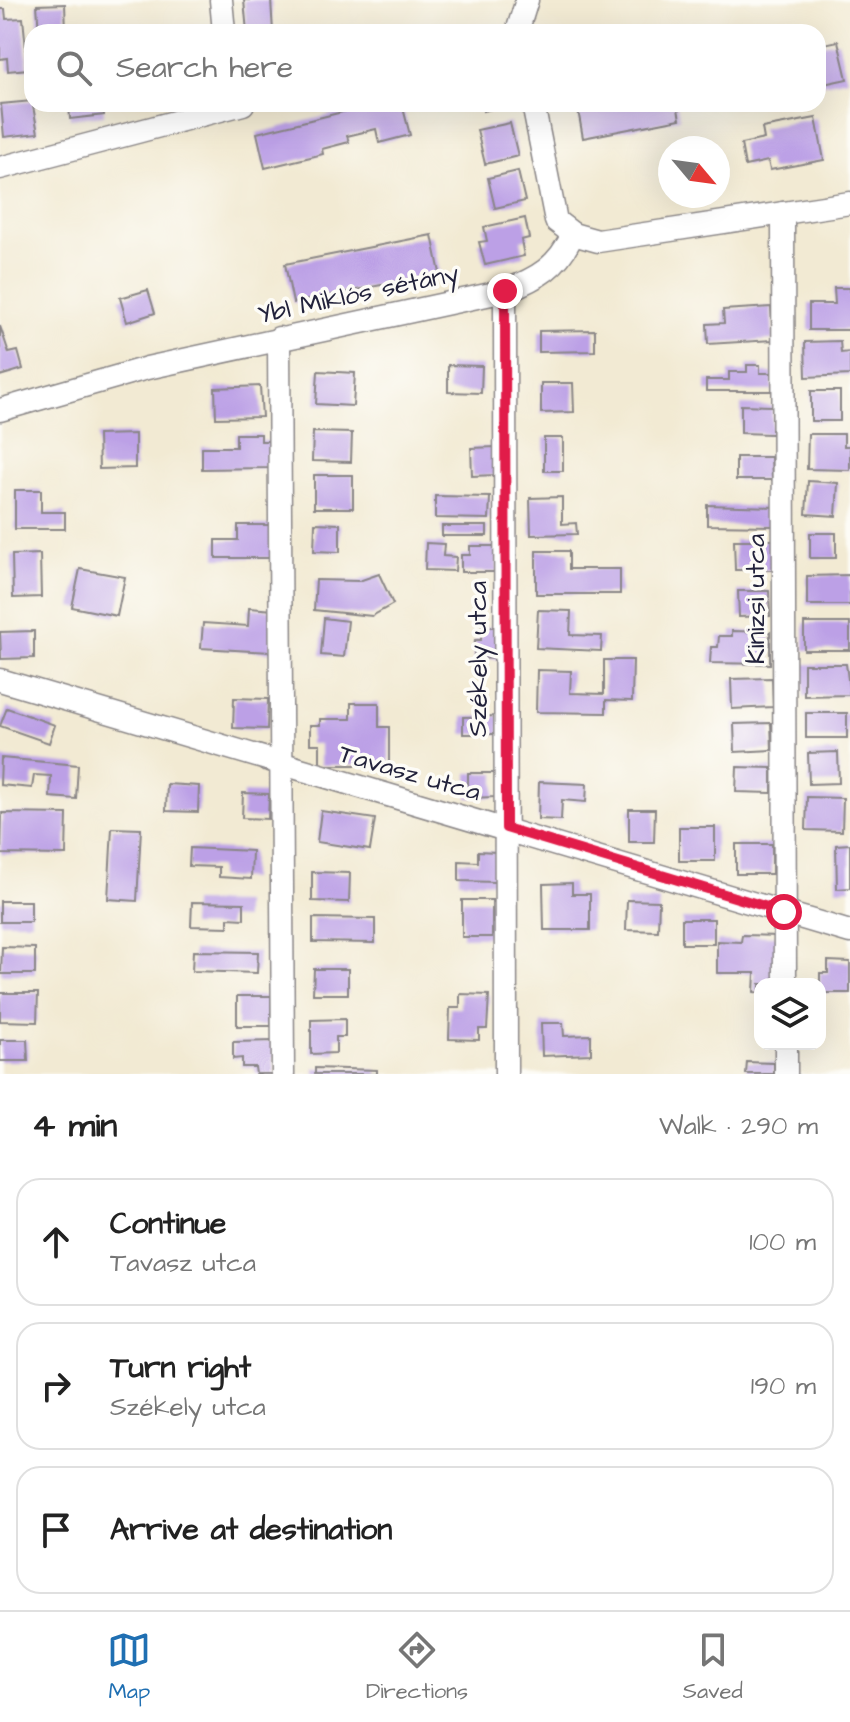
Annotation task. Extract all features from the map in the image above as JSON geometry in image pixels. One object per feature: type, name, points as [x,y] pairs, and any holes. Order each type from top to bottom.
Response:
[{"type":"street","points":[[221,0],[223,24]]},
{"type":"street","points":[[520,24],[527,0]]},
{"type":"street","points":[[0,168],[209,112]]},
{"type":"street","points":[[535,112],[556,221],[573,234],[598,241],[850,203]]},
{"type":"street","name":"Kinizsi utca","points":[[783,213],[785,978]]},
{"type":"street","name":"Ybl Miklós sétány","points":[[0,410],[147,368],[505,291],[534,280],[554,266],[573,234]]},
{"type":"street","name":"Székely utca","points":[[505,291],[506,1074]]},
{"type":"street","points":[[279,338],[283,1074]]},
{"type":"street","name":"Tavasz utca","points":[[0,680],[850,932]]},
{"type":"street","points":[[786,1050],[786,1074]]},
{"type":"building","points":[[244,0],[271,0],[272,24],[246,24]]},
{"type":"building","points":[[65,4],[66,24],[38,24],[37,5]]},
{"type":"building","points":[[0,9],[5,9],[6,19],[23,18],[24,69],[8,71],[7,58],[0,59]]},
{"type":"building","points":[[838,41],[847,79],[826,84],[826,44]]},
{"type":"building","points":[[24,102],[24,112],[34,112],[38,133],[4,137],[1,104]]},
{"type":"building","points":[[70,112],[104,112],[104,115],[70,119]]},
{"type":"building","points":[[342,112],[404,112],[410,135],[379,143],[376,129],[347,136],[349,142],[322,149],[323,154],[265,168],[257,133]]},
{"type":"building","points":[[578,112],[679,112],[680,119],[583,138]]},
{"type":"building","points":[[816,118],[824,160],[770,170],[768,161],[745,166],[741,144],[764,139],[762,128]]},
{"type":"building","points":[[510,123],[518,156],[485,164],[477,130]]},
{"type":"building","points":[[518,171],[525,201],[495,208],[488,178]]},
{"type":"building","points":[[525,218],[529,238],[521,240],[524,256],[485,265],[479,242],[487,241],[484,227]]},
{"type":"building","points":[[432,235],[440,273],[293,303],[285,264]]},
{"type":"building","points":[[834,288],[850,288],[850,330],[809,330],[809,304],[835,304]]},
{"type":"building","points":[[148,290],[155,313],[127,322],[120,298]]},
{"type":"building","points":[[771,307],[773,340],[708,344],[707,324],[724,323],[723,310]]},
{"type":"building","points":[[0,326],[9,353],[18,351],[23,369],[0,376]]},
{"type":"building","points":[[595,330],[595,351],[539,352],[539,331]]},
{"type":"building","points":[[840,341],[841,353],[850,352],[850,375],[806,377],[805,342]]},
{"type":"building","points":[[448,365],[482,366],[481,393],[448,392]]},
{"type":"building","points":[[747,365],[760,365],[760,373],[773,373],[773,391],[706,391],[706,380],[729,380],[729,372],[747,372]]},
{"type":"building","points":[[318,371],[355,373],[353,406],[316,404]]},
{"type":"building","points":[[541,383],[573,383],[574,412],[541,413]]},
{"type":"building","points":[[260,386],[262,417],[216,418],[215,388]]},
{"type":"building","points":[[811,391],[840,391],[840,421],[811,421]]},
{"type":"building","points":[[741,405],[772,406],[772,434],[741,433]]},
{"type":"building","points":[[313,432],[352,433],[351,462],[312,461]]},
{"type":"building","points":[[135,434],[135,468],[99,469],[98,435]]},
{"type":"building","points":[[236,434],[261,434],[261,441],[270,441],[270,468],[202,469],[202,447],[236,447]]},
{"type":"building","points":[[808,434],[844,434],[844,446],[850,446],[850,470],[807,469]]},
{"type":"building","points":[[544,438],[563,438],[563,471],[544,471]]},
{"type":"building","points":[[496,447],[496,475],[472,476],[471,448]]},
{"type":"building","points":[[736,457],[771,457],[772,480],[736,480]]},
{"type":"building","points":[[314,475],[353,475],[353,508],[314,508]]},
{"type":"building","points":[[808,481],[838,483],[836,516],[806,514]]},
{"type":"building","points":[[15,490],[41,490],[41,512],[65,512],[65,529],[15,529]]},
{"type":"building","points":[[435,496],[490,497],[489,519],[435,518]]},
{"type":"building","points":[[562,497],[562,524],[576,523],[577,534],[531,535],[530,498]]},
{"type":"building","points":[[707,505],[775,507],[774,526],[707,525]]},
{"type":"building","points":[[315,523],[340,524],[340,552],[314,551]]},
{"type":"building","points":[[238,525],[273,525],[273,558],[216,558],[216,540],[238,540]]},
{"type":"building","points":[[442,526],[487,526],[487,536],[442,536]]},
{"type":"building","points":[[810,533],[836,533],[836,558],[810,558]]},
{"type":"building","points":[[734,540],[775,540],[775,570],[735,570]]},
{"type":"building","points":[[426,543],[444,544],[443,556],[456,557],[455,571],[425,570]]},
{"type":"building","points":[[470,546],[498,546],[497,572],[461,572],[461,555],[470,555]]},
{"type":"building","points":[[536,551],[569,551],[569,569],[620,569],[620,594],[536,594]]},
{"type":"building","points":[[40,554],[41,597],[13,598],[12,555]]},
{"type":"building","points":[[80,569],[125,577],[117,616],[72,607]]},
{"type":"building","points":[[379,574],[393,604],[372,616],[314,610],[316,580],[359,581]]},
{"type":"building","points":[[850,575],[850,605],[807,605],[807,576]]},
{"type":"building","points":[[738,591],[769,591],[770,616],[739,617]]},
{"type":"building","points":[[249,608],[274,610],[271,652],[201,648],[203,623],[248,626]]},
{"type":"building","points":[[538,610],[571,611],[570,635],[602,636],[601,651],[536,648]]},
{"type":"building","points":[[324,618],[348,621],[344,657],[321,655]]},
{"type":"building","points":[[804,623],[850,623],[850,650],[804,650]]},
{"type":"building","points":[[482,627],[501,627],[500,659],[474,658],[475,640],[481,640]]},
{"type":"building","points":[[34,631],[34,658],[1,659],[0,632]]},
{"type":"building","points":[[732,631],[770,632],[770,664],[710,663],[711,647],[718,647],[719,636],[732,636]]},
{"type":"building","points":[[604,660],[633,660],[632,701],[606,700],[606,713],[536,712],[537,670],[571,671],[570,693],[604,694]]},
{"type":"building","points":[[804,664],[846,664],[850,695],[804,696]]},
{"type":"building","points":[[772,678],[773,707],[732,709],[731,679]]},
{"type":"building","points":[[234,698],[268,699],[267,729],[233,728]]},
{"type":"building","points":[[351,703],[379,703],[379,727],[389,727],[389,765],[320,765],[320,744],[310,744],[310,725],[320,725],[320,719],[351,719]]},
{"type":"building","points":[[7,708],[55,725],[49,743],[0,726]]},
{"type":"building","points":[[806,713],[847,713],[847,738],[806,738]]},
{"type":"building","points":[[500,716],[500,734],[463,734],[463,717]]},
{"type":"building","points":[[771,723],[772,750],[735,752],[734,724]]},
{"type":"building","points":[[838,752],[839,783],[809,784],[808,753]]},
{"type":"building","points":[[1,758],[78,765],[76,799],[50,797],[51,776],[34,775],[32,788],[0,785]]},
{"type":"building","points":[[737,767],[772,768],[772,793],[736,792]]},
{"type":"building","points":[[468,773],[495,773],[495,797],[468,798]]},
{"type":"building","points":[[539,782],[587,784],[586,802],[562,800],[561,820],[538,819]]},
{"type":"building","points":[[167,784],[199,786],[198,812],[166,811]]},
{"type":"building","points":[[243,793],[269,794],[268,819],[242,818]]},
{"type":"building","points":[[807,797],[843,798],[842,831],[806,830]]},
{"type":"building","points":[[629,809],[655,809],[654,842],[629,842]]},
{"type":"building","points":[[321,811],[375,819],[370,850],[317,842]]},
{"type":"building","points":[[2,813],[67,814],[66,855],[1,854]]},
{"type":"building","points":[[679,827],[715,827],[715,861],[679,861]]},
{"type":"building","points":[[112,828],[141,829],[137,901],[108,899]]},
{"type":"building","points":[[736,844],[772,844],[772,874],[736,874]]},
{"type":"building","points":[[850,844],[850,888],[837,889],[836,845]]},
{"type":"building","points":[[190,848],[252,851],[251,879],[219,877],[219,867],[189,866]]},
{"type":"building","points":[[478,851],[496,852],[495,882],[459,881],[459,861],[478,862]]},
{"type":"building","points":[[312,872],[350,873],[349,902],[312,901]]},
{"type":"building","points":[[572,883],[572,894],[590,894],[590,930],[544,930],[543,884]]},
{"type":"building","points":[[462,900],[492,900],[492,937],[462,937]]},
{"type":"building","points":[[627,900],[659,901],[658,931],[626,930]]},
{"type":"building","points":[[0,901],[31,901],[31,922],[0,922]]},
{"type":"building","points":[[192,902],[244,903],[244,919],[228,918],[228,927],[191,926]]},
{"type":"building","points":[[313,918],[375,919],[375,943],[313,942]]},
{"type":"building","points":[[682,919],[714,919],[714,944],[682,944]]},
{"type":"building","points":[[742,935],[778,936],[777,978],[755,978],[755,973],[717,973],[717,941],[741,942]]},
{"type":"building","points":[[2,947],[35,948],[35,974],[1,974]]},
{"type":"building","points":[[193,951],[258,952],[257,973],[192,971]]},
{"type":"building","points":[[828,961],[850,962],[850,993],[826,993],[826,978],[820,978],[820,973],[828,973]]},
{"type":"building","points":[[314,969],[348,969],[348,994],[313,994]]},
{"type":"building","points":[[0,993],[38,993],[37,1022],[0,1021]]},
{"type":"building","points":[[460,994],[489,995],[487,1029],[479,1029],[479,1040],[449,1039],[450,1008],[460,1008]]},
{"type":"building","points":[[237,996],[271,996],[271,1026],[237,1026]]},
{"type":"building","points":[[345,1019],[345,1037],[336,1037],[336,1053],[311,1054],[311,1020]]},
{"type":"building","points":[[541,1023],[563,1023],[564,1036],[591,1035],[591,1054],[542,1056]]},
{"type":"building","points":[[0,1040],[27,1040],[28,1061],[0,1061]]},
{"type":"building","points":[[274,1041],[274,1074],[256,1074],[255,1067],[242,1067],[242,1058],[233,1059],[233,1042]]},
{"type":"building","points":[[747,1062],[774,1063],[774,1074],[746,1074]]},
{"type":"building","points":[[315,1068],[377,1070],[377,1074],[315,1074]]},
{"type":"route","points":[[505,291],[506,828],[784,912]]}]
